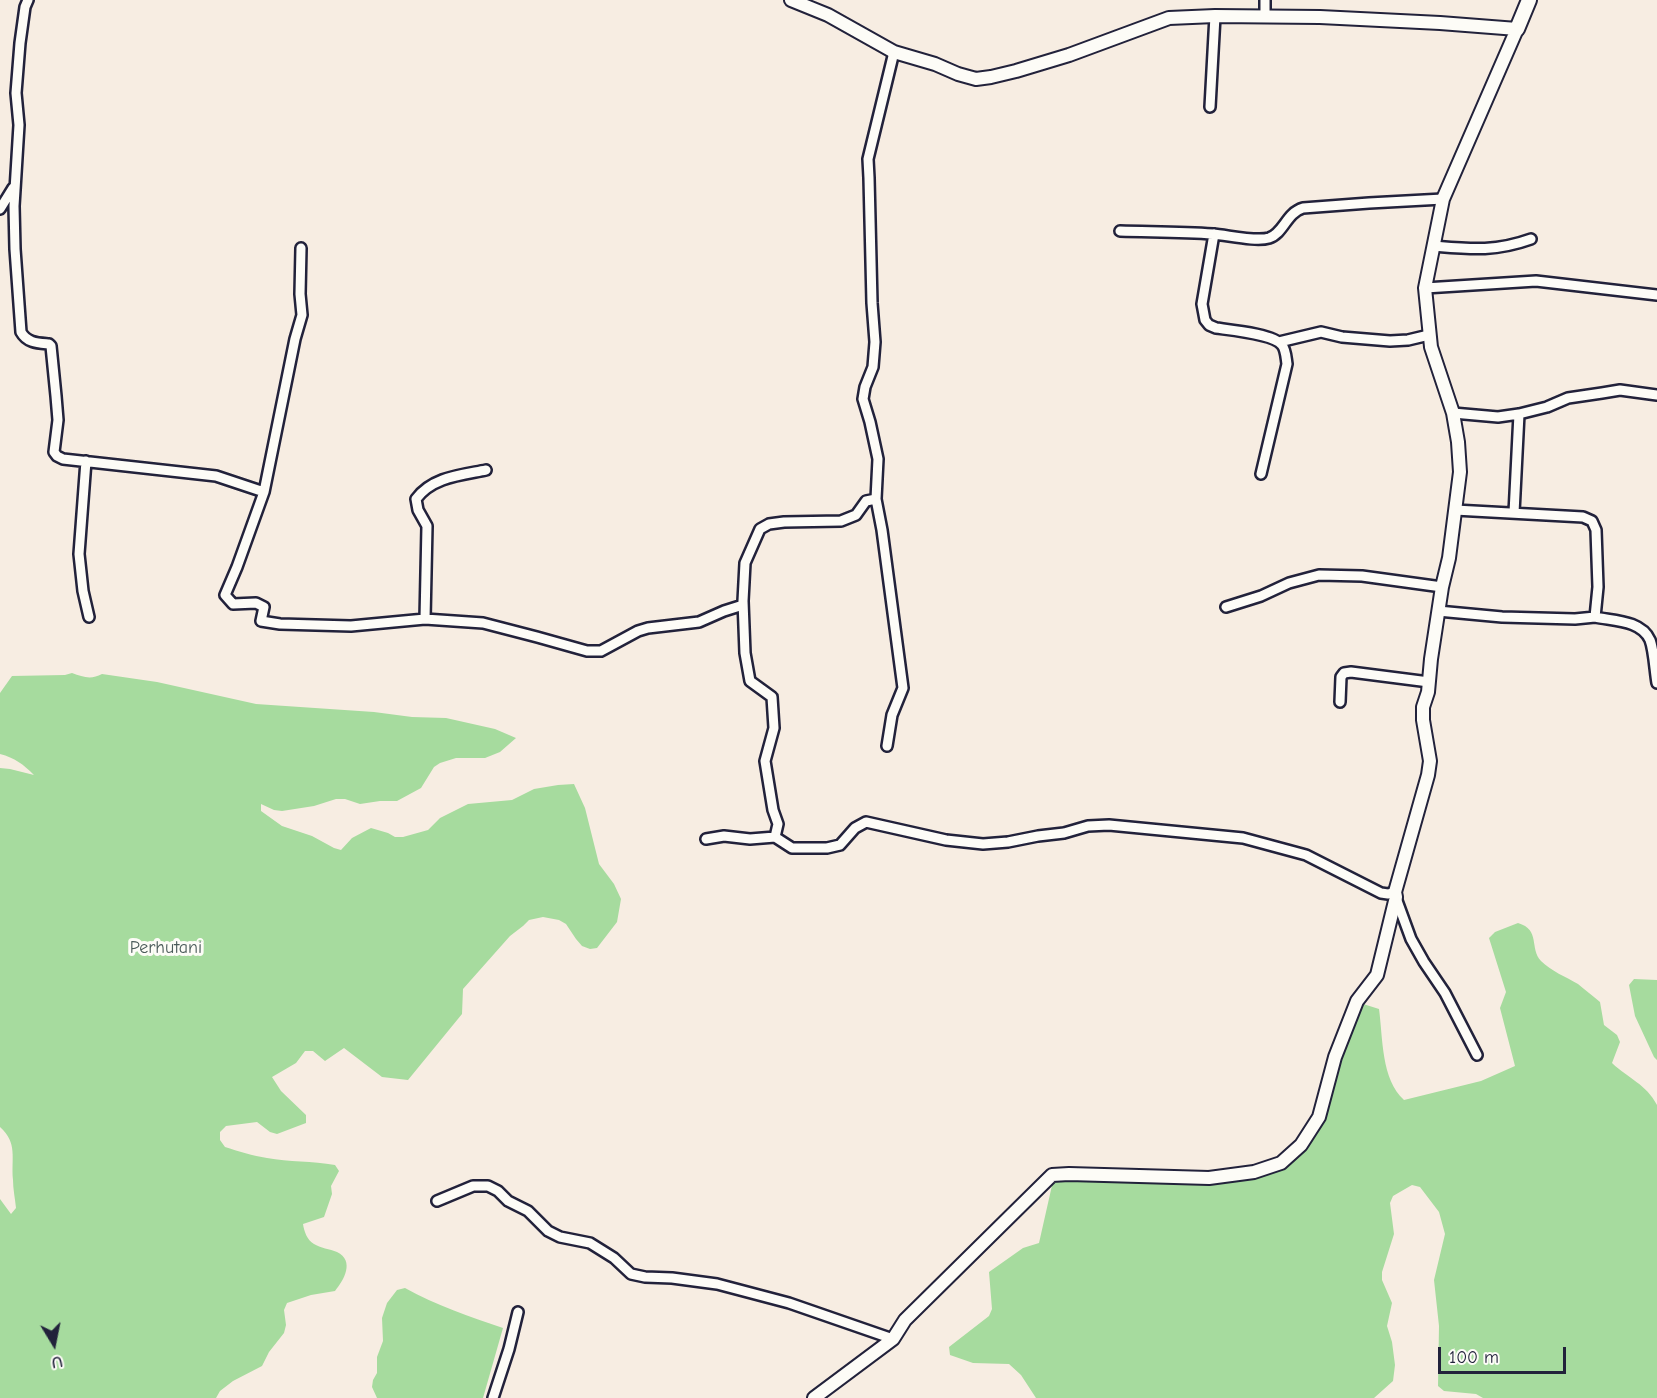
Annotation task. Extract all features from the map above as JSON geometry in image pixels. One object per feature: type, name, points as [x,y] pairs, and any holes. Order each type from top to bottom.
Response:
[{"type":"main road","points":[[1516,29],[1529,0]]},
{"type":"street","points":[[27,0],[20,43],[16,93],[19,125],[14,186],[15,249],[21,332],[27,339],[51,346],[58,420],[54,452],[63,459],[216,476],[264,492]]},
{"type":"street","points":[[791,0],[828,15],[894,52],[976,79],[1016,72],[1069,55],[1164,19],[1215,16],[1320,17],[1516,29],[1443,200],[1425,288],[1429,335],[1452,413],[1458,442],[1460,472],[1449,558],[1442,587],[1423,714],[1430,761],[1428,775],[1377,975],[1357,1001],[1335,1057],[1318,1117],[1300,1145],[1281,1163],[1254,1172],[1209,1178],[1052,1175],[905,1320],[893,1339],[814,1398]]},
{"type":"street","points":[[1265,0],[1265,17]]},
{"type":"street","points":[[1210,107],[1215,16]]},
{"type":"street","points":[[887,746],[892,716],[903,688],[876,500],[878,459],[863,399],[873,367],[875,342],[868,159],[894,52]]},
{"type":"street","points":[[0,209],[14,186]]},
{"type":"street","points":[[1120,231],[1215,234],[1263,239],[1273,236],[1290,215],[1303,208],[1443,200]]},
{"type":"street","points":[[1215,234],[1202,304],[1205,320],[1216,328],[1272,338],[1283,346],[1287,364],[1261,474]]},
{"type":"street","points":[[1433,246],[1483,250],[1531,239]]},
{"type":"street","points":[[301,248],[302,315],[295,339],[264,492],[225,595],[233,604],[256,603],[264,607],[261,621],[280,624],[351,626],[425,619],[483,623],[587,651],[601,651],[648,628],[699,622],[743,605]]},
{"type":"street","points":[[1425,288],[1536,281],[1657,295]]},
{"type":"street","points":[[1279,342],[1321,332],[1342,337],[1390,341],[1429,335]]},
{"type":"street","points":[[1452,413],[1498,417],[1547,407],[1568,398],[1620,390],[1657,395]]},
{"type":"street","points":[[1514,513],[1519,414]]},
{"type":"street","points":[[86,461],[80,554],[83,591],[89,617]]},
{"type":"street","points":[[425,619],[427,526],[418,510],[416,499],[422,491],[447,478],[486,470]]},
{"type":"street","points":[[775,837],[778,824],[773,810],[765,761],[774,728],[772,697],[750,681],[744,653],[745,563],[760,529],[769,524],[841,521],[856,515],[866,501],[876,500]]},
{"type":"street","points":[[1455,510],[1583,517],[1592,521],[1596,530],[1598,587],[1595,617]]},
{"type":"street","points":[[1226,607],[1261,596],[1289,583],[1319,576],[1362,576],[1442,587]]},
{"type":"street","points":[[1438,611],[1502,617],[1575,619],[1595,617],[1631,624],[1643,630],[1654,642],[1657,683]]},
{"type":"street","points":[[1340,702],[1341,677],[1344,673],[1429,682]]},
{"type":"street","points":[[706,839],[724,836],[750,839],[775,837],[792,848],[827,848],[840,845],[855,828],[866,822],[946,840],[983,844],[1064,833],[1088,826],[1109,825],[1243,838],[1306,855],[1381,893],[1396,895]]},
{"type":"street","points":[[1396,895],[1411,939],[1444,993],[1477,1055]]},
{"type":"street","points":[[437,1201],[473,1186],[488,1185],[508,1201],[528,1211],[548,1232],[590,1243],[614,1258],[631,1274],[717,1284],[789,1303],[893,1339]]},
{"type":"street","points":[[493,1398],[518,1312]]},
{"type":"green space","name":"Perhutani","points":[[72,673],[87,677],[102,674],[157,682],[256,704],[446,718],[495,729],[516,738],[500,752],[485,758],[456,758],[440,763],[434,767],[421,788],[397,801],[360,804],[345,799],[336,799],[314,806],[282,811],[261,804],[261,811],[282,826],[312,836],[341,850],[352,838],[371,828],[395,837],[403,837],[428,830],[440,818],[468,804],[512,800],[534,789],[574,784],[585,808],[599,864],[614,884],[621,899],[617,922],[597,948],[590,949],[582,946],[566,924],[543,917],[529,920],[510,936],[463,989],[462,1014],[408,1080],[382,1077],[344,1048],[325,1061],[313,1051],[305,1051],[296,1063],[272,1077],[281,1091],[306,1115],[306,1123],[277,1134],[270,1132],[257,1122],[226,1126],[220,1132],[220,1140],[225,1147],[262,1157],[335,1165],[339,1171],[331,1186],[332,1194],[324,1217],[303,1224],[306,1235],[312,1242],[319,1247],[337,1252],[346,1260],[347,1265],[342,1282],[335,1291],[311,1295],[287,1303],[284,1310],[286,1325],[284,1333],[269,1352],[262,1366],[233,1381],[220,1391],[216,1398],[0,1398],[0,1199],[11,1214],[16,1208],[11,1145],[6,1133],[0,1127],[0,768],[34,775],[10,757],[0,754],[0,693],[12,676]]},
{"type":"green space","points":[[1518,923],[1530,930],[1541,961],[1578,984],[1600,1002],[1604,1025],[1617,1035],[1620,1042],[1612,1063],[1642,1087],[1657,1105],[1657,1398],[1483,1398],[1476,1394],[1444,1391],[1438,1386],[1439,1326],[1434,1280],[1445,1234],[1439,1212],[1420,1187],[1412,1185],[1393,1196],[1390,1203],[1394,1234],[1382,1272],[1382,1280],[1392,1303],[1387,1326],[1395,1365],[1393,1381],[1374,1398],[1036,1398],[1021,1375],[1009,1364],[973,1363],[950,1355],[949,1347],[989,1316],[992,1309],[989,1272],[1023,1248],[1039,1243],[1053,1181],[1069,1177],[1254,1175],[1303,1148],[1360,1003],[1379,1009],[1387,1070],[1396,1091],[1404,1100],[1481,1081],[1515,1066],[1500,1008],[1506,992],[1489,938],[1495,932]]},
{"type":"green space","points":[[1634,979],[1657,980],[1657,1060],[1635,1016],[1629,985]]},
{"type":"green space","points":[[405,1288],[441,1305],[503,1328],[483,1398],[377,1398],[372,1387],[377,1373],[377,1357],[383,1341],[382,1318],[387,1303],[397,1290]]}]
